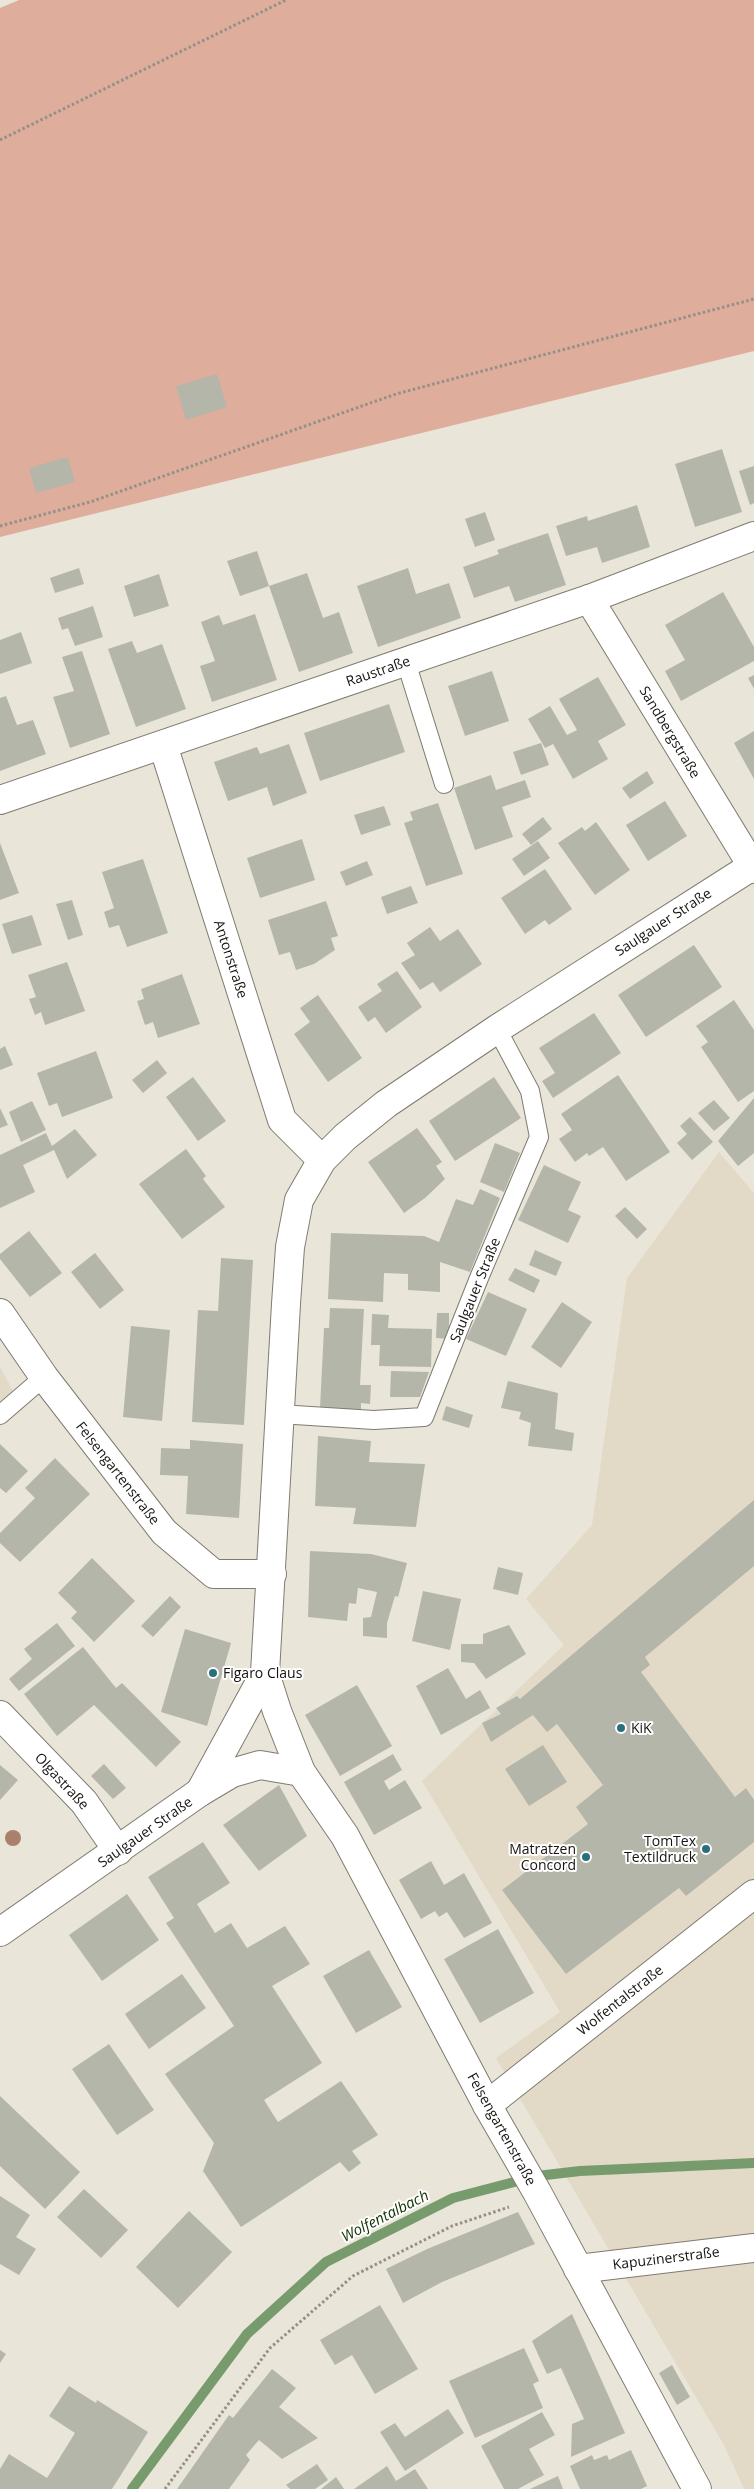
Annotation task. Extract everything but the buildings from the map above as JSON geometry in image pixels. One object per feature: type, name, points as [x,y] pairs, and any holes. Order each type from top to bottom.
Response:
[{"type":"street","name":"Raustraße","points":[[0,800],[589,599],[754,536]]},
{"type":"street","name":"Sandbergstraße","points":[[589,599],[753,866]]},
{"type":"street","name":"Antonstraße","points":[[163,745],[282,1120],[322,1160]]},
{"type":"street","name":"Saulgauer Straße","points":[[266,1674],[279,1414],[290,1247],[299,1200],[322,1160],[345,1137],[386,1104],[497,1029],[753,866]]},
{"type":"street","name":"Felsengartenstraße","points":[[0,1313],[44,1378],[164,1532],[214,1574],[272,1574]]},
{"type":"street","name":"Felsengartenstraße","points":[[266,1674],[277,1711],[301,1772],[345,1836],[486,2105],[539,2196],[697,2489]]},
{"type":"street","points":[[200,1792],[266,1674]]},
{"type":"street","name":"Olgastraße","points":[[0,1715],[84,1802],[118,1851]]},
{"type":"street","name":"Saulgauer Straße","points":[[0,1932],[200,1792],[232,1773],[260,1765],[301,1772]]},
{"type":"street","name":"Wolfentalstraße","points":[[486,2105],[754,1894]]},
{"type":"street","name":"Kapuzinerstraße","points":[[578,2269],[754,2248]]},
{"type":"lane","points":[[406,662],[444,784]]},
{"type":"lane","name":"Saulgauer Straße","points":[[279,1414],[374,1420],[424,1418],[479,1278],[539,1138],[530,1091],[497,1029]]},
{"type":"lane","points":[[0,1415],[44,1378]]},
{"type":"path","points":[[0,140],[286,0]]},
{"type":"path","points":[[0,526],[90,502],[396,394],[754,298]]},
{"type":"path","points":[[165,2489],[270,2348],[353,2276],[452,2226],[539,2196]]},
{"type":"shaded area","points":[[19,0],[754,0],[754,351],[0,537],[0,8]]},
{"type":"shaded area","points":[[719,1152],[754,1193],[754,2489],[744,2489],[724,2445],[496,2058],[560,2012],[422,1781],[564,1645],[526,1599],[592,1525],[627,1278]]},
{"type":"shaded area","points":[[0,1367],[21,1405],[0,1425]]},
{"type":"waterway","name":"Wolfentalbach","points":[[132,2489],[247,2334],[326,2262],[453,2198],[537,2176],[580,2171],[754,2163]]},
{"type":"place","name":"Figaro Claus","points":[[213,1673]]},
{"type":"place","name":"KiK","points":[[621,1728]]},
{"type":"place","name":"TomTex Textildruck","points":[[706,1849]]},
{"type":"place","name":"Matratzen Concord","points":[[586,1857]]}]
